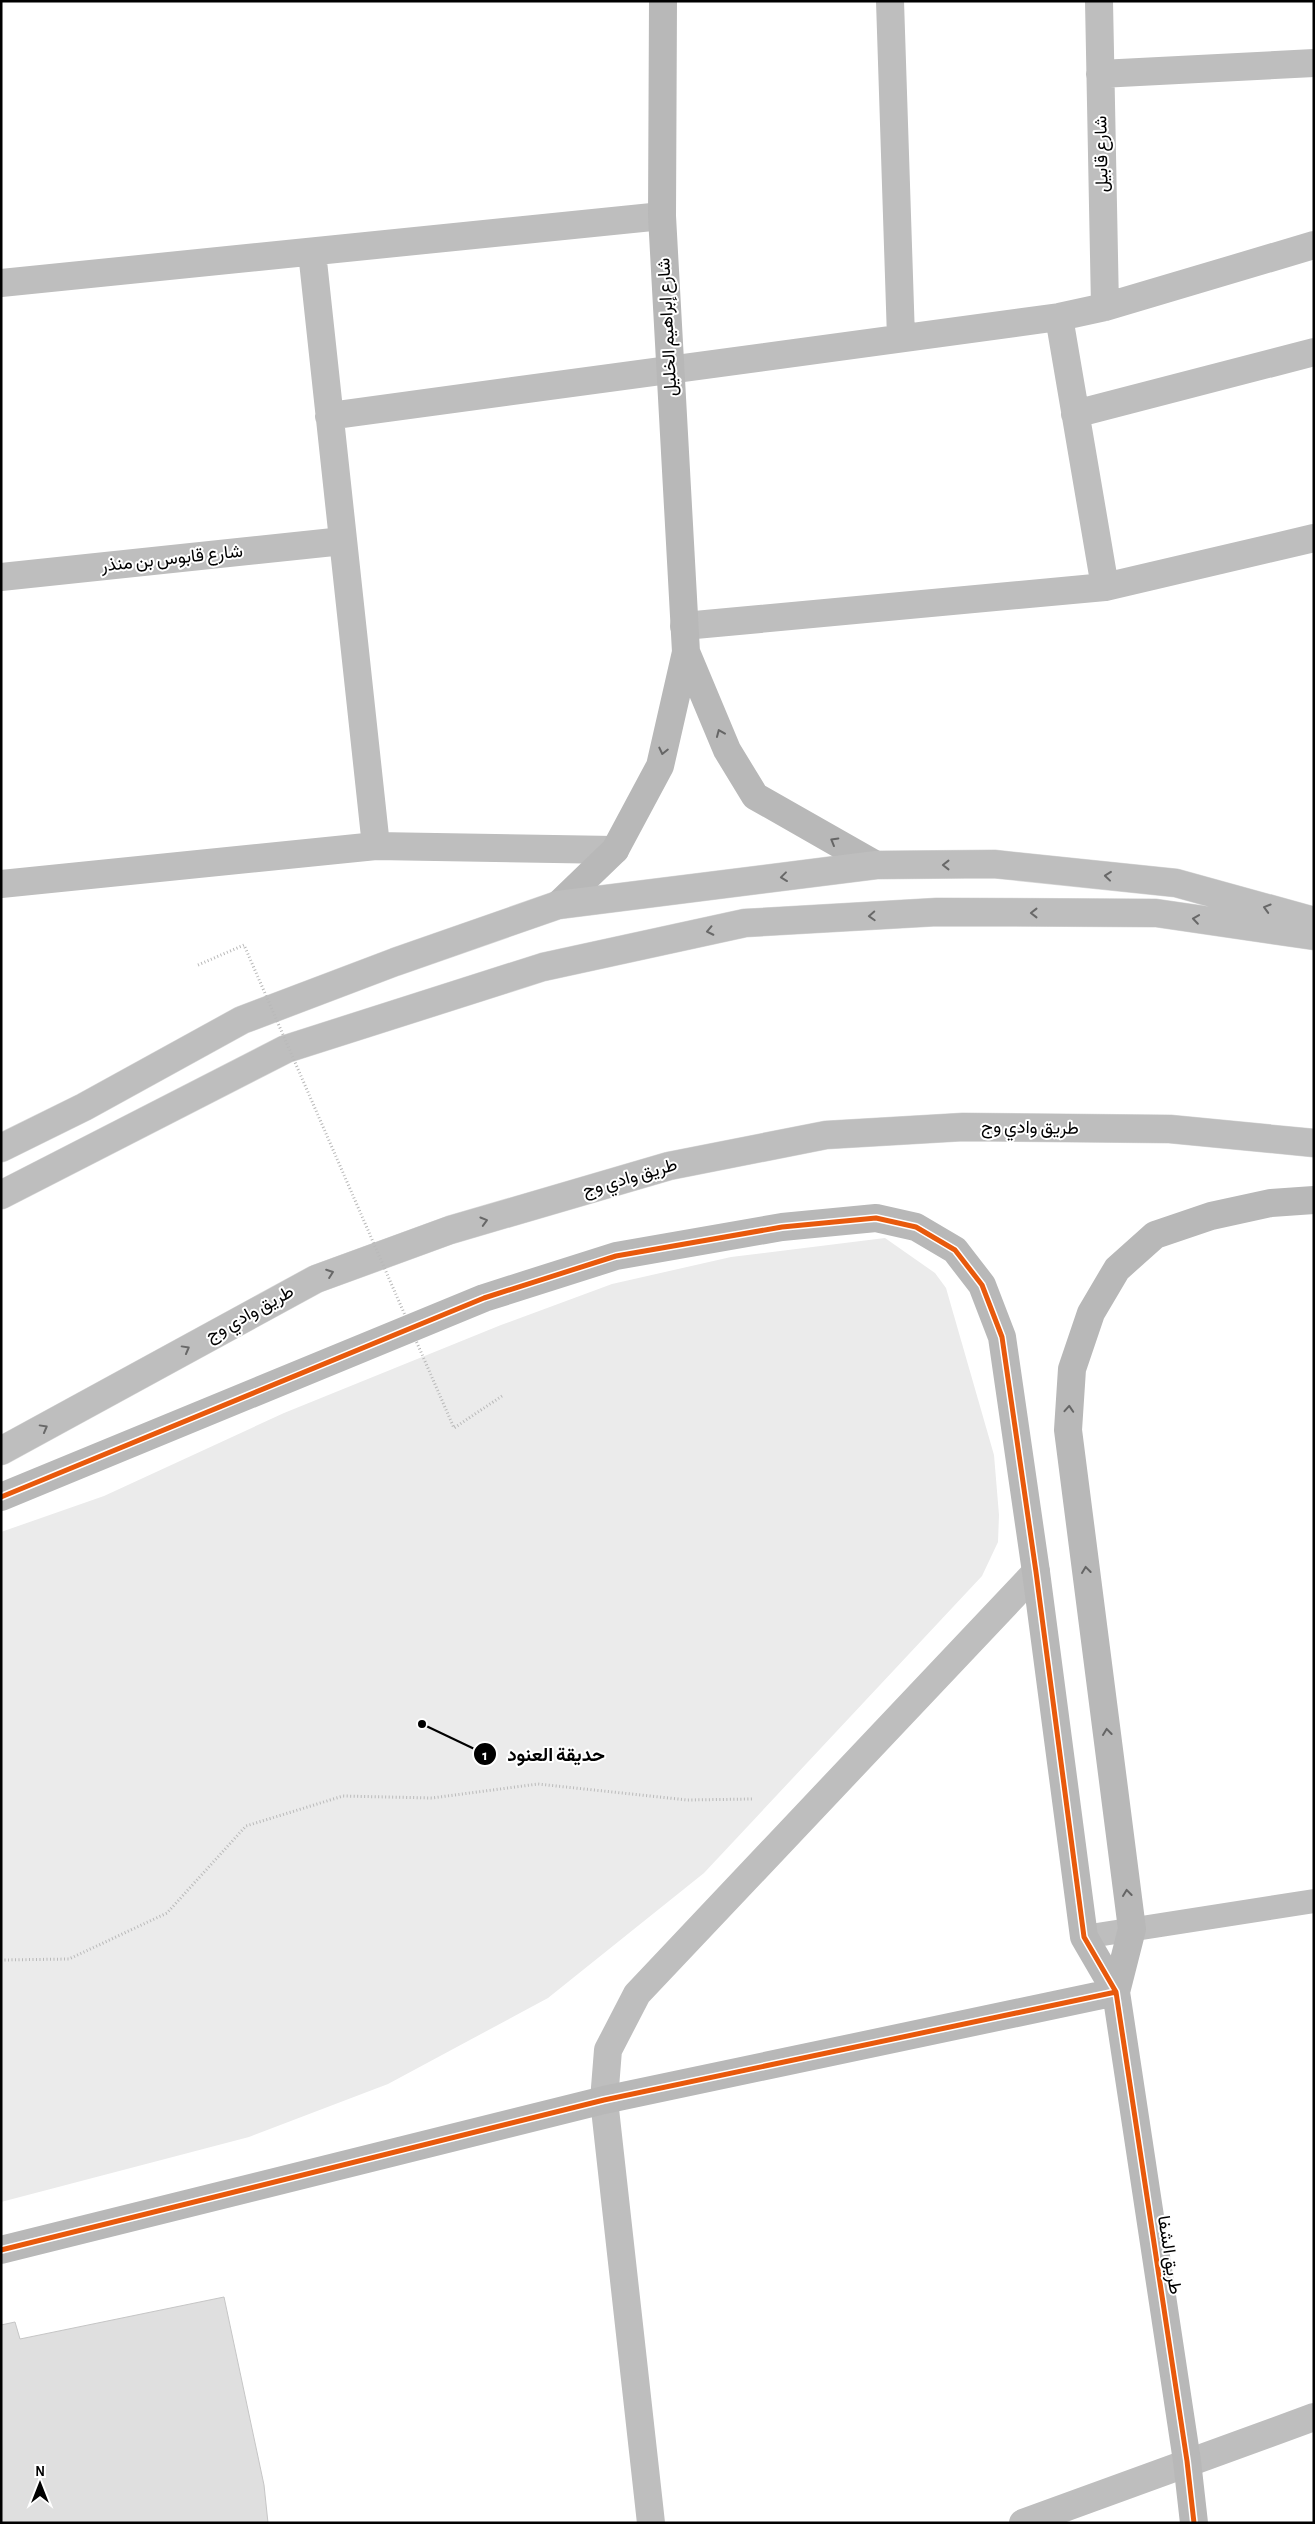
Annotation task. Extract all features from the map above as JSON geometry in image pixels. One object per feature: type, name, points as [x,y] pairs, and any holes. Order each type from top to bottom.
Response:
[{"type":"street","name":"شارع إبراهيم الخليل","points":[[663,1],[662,216],[685,639]]},
{"type":"street","points":[[890,1],[901,338]]},
{"type":"street","name":"شارع قابيل","points":[[1099,1],[1105,306]]},
{"type":"street","points":[[1100,74],[1314,64]]},
{"type":"street","points":[[1,283],[662,216]]},
{"type":"street","points":[[330,416],[1059,316],[1105,306],[1314,245]]},
{"type":"street","points":[[312,252],[376,846]]},
{"type":"street","points":[[1059,316],[1105,588]]},
{"type":"street","points":[[1075,414],[1314,352]]},
{"type":"street","points":[[685,639],[1105,588],[1314,538]]},
{"type":"street","name":"شارع قابوس بن منذر","points":[[1,576],[343,541]]},
{"type":"street","points":[[558,905],[615,850],[660,766],[685,639]]},
{"type":"street","points":[[685,639],[727,750],[755,796],[876,865]]},
{"type":"street","points":[[1,884],[376,846],[615,850]]},
{"type":"street","points":[[1,1148],[84,1107],[242,1020],[395,962],[558,905],[876,865],[994,864],[1176,882],[1314,921]]},
{"type":"street","points":[[1,1195],[286,1049],[543,967],[745,923],[937,912],[1156,913],[1314,936]]},
{"type":"street","name":"طريق وادي وج","points":[[1,1451],[316,1278],[450,1230],[669,1166],[826,1135],[964,1127],[1170,1129],[1314,1143]]},
{"type":"street","points":[[1116,1992],[1132,1930],[1068,1430],[1072,1369],[1091,1313],[1117,1268],[1155,1235],[1210,1216],[1271,1203],[1314,1200]]},
{"type":"street","points":[[1,1497],[484,1298],[616,1256],[782,1227],[876,1218],[916,1227],[955,1250],[982,1285],[1002,1337],[1036,1572],[1084,1937],[1116,1992]]},
{"type":"street","points":[[651,2523],[604,2100],[608,2050],[637,1994],[1036,1572]]},
{"type":"street","points":[[1,2250],[604,2100],[1116,1992]]},
{"type":"street","name":"طريق الشفا","points":[[1116,1992],[1187,2461],[1194,2523]]},
{"type":"street","points":[[1023,2523],[1187,2461],[1314,2417]]},
{"type":"lane","points":[[1084,1937],[1314,1901]]},
{"type":"path","points":[[198,966],[244,945],[454,1428],[502,1396]]},
{"type":"path","points":[[1,1960],[69,1959],[167,1913],[246,1826],[343,1796],[432,1798],[538,1784],[687,1800],[752,1799]]},
{"type":"shaded area","points":[[885,1238],[935,1273],[946,1288],[994,1455],[999,1515],[998,1542],[982,1576],[704,1873],[548,1998],[388,2084],[249,2137],[1,2202],[1,1532],[104,1496],[284,1413],[501,1325],[612,1284],[731,1257]]},
{"type":"building","points":[[224,2297],[264,2485],[268,2523],[1,2523],[1,2325],[15,2322],[20,2339]]},
{"type":"cycle path","points":[[1,1497],[484,1298],[616,1256],[782,1227],[876,1218],[916,1227],[955,1250],[982,1285],[1002,1337],[1036,1572],[1084,1937],[1116,1992],[1187,2461],[1194,2523]]},
{"type":"cycle path","points":[[1,2250],[604,2100],[1116,1992]]},
{"type":"place","name":"حديقة العنود","points":[[422,1724]]}]
